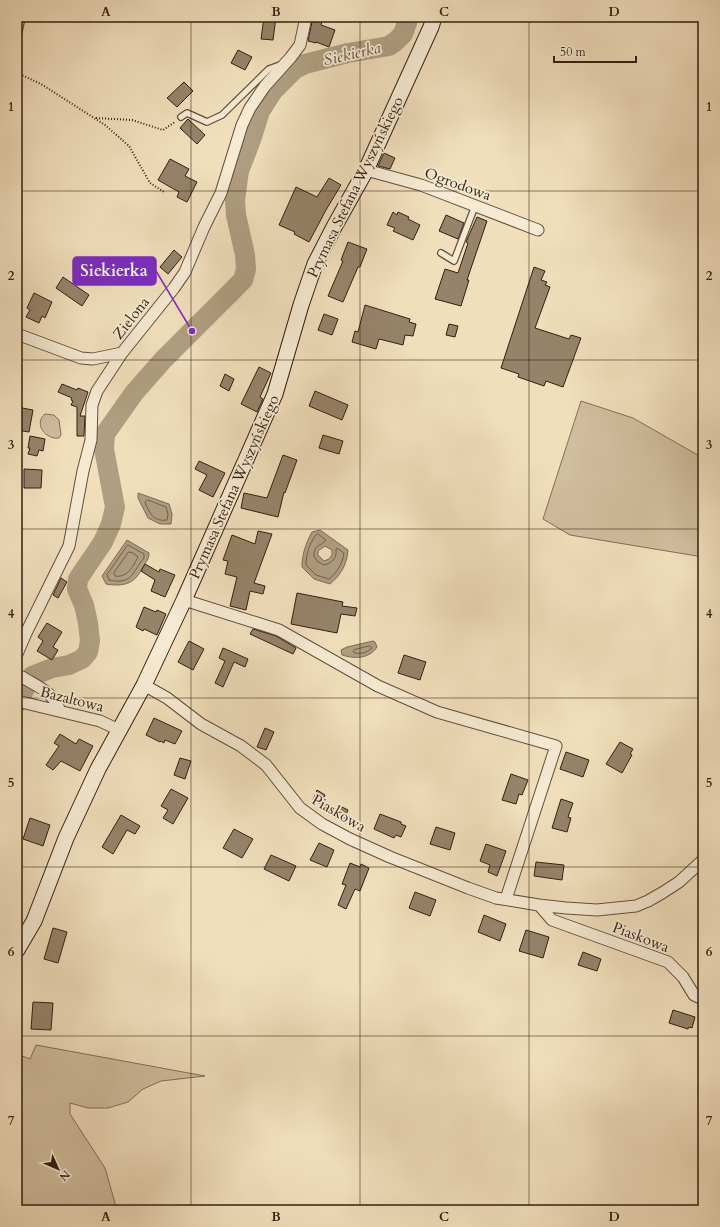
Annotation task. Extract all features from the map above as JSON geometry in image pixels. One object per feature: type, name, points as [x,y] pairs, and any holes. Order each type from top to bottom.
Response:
[{"type":"main road","name":"Prymasa Stefana Wyszyńskiego","points":[[17,950],[34,921],[67,835],[98,769],[144,685],[184,600],[275,394],[301,305],[315,264],[366,170],[431,27],[434,17]]},
{"type":"street","name":"Zielona","points":[[17,654],[69,546],[83,472],[91,440],[91,416],[94,398],[97,391],[122,354],[185,272],[204,227],[221,193],[244,120],[264,86],[300,45],[306,17]]},
{"type":"street","name":"Ogrodowa","points":[[366,170],[421,185],[538,230]]},
{"type":"street","points":[[17,334],[81,358],[93,359],[122,354]]},
{"type":"street","points":[[184,600],[279,630],[378,686],[437,712],[556,746],[506,899]]},
{"type":"street","points":[[19,677],[51,695],[56,700],[60,711]]},
{"type":"street","name":"Piaskowa","points":[[144,685],[167,698],[201,724],[241,746],[266,764],[300,808],[322,824],[350,839],[425,872],[496,898],[539,905],[597,910],[636,906],[648,901],[679,882],[703,860]]},
{"type":"street","name":"Bazaltowa","points":[[17,701],[100,721],[119,730]]},
{"type":"street","name":"Piaskowa","points":[[539,905],[552,920],[668,962],[683,977],[694,995],[703,999]]},
{"type":"lane","points":[[17,40],[22,17]]},
{"type":"lane","points":[[181,116],[186,112],[206,122],[222,115],[270,69],[284,63]]},
{"type":"lane","points":[[441,253],[454,261],[475,206]]},
{"type":"path","points":[[17,73],[41,84],[105,125],[129,146],[150,182],[164,192]]},
{"type":"path","points":[[95,118],[132,120],[163,130],[172,126],[181,116]]},
{"type":"shaded area","points":[[581,401],[633,418],[703,458],[703,557],[570,535],[543,519]]},
{"type":"shaded area","points":[[45,414],[54,415],[59,420],[61,435],[59,438],[54,438],[46,434],[41,427],[40,422]]},
{"type":"shaded area","points":[[36,1045],[205,1076],[161,1081],[143,1089],[128,1102],[108,1108],[88,1108],[70,1103],[70,1114],[105,1168],[117,1210],[17,1210],[17,1054],[30,1059]]},
{"type":"water","points":[[138,493],[169,504],[172,514],[171,524],[160,524],[148,518],[138,498]]},
{"type":"water","points":[[320,530],[348,550],[343,569],[330,584],[314,579],[302,567],[305,549],[312,532]],"holes":[[[325,546],[332,550],[332,555],[329,559],[324,561],[318,555],[318,551]]]},
{"type":"water","points":[[127,540],[149,553],[148,559],[139,574],[132,581],[119,585],[106,584],[102,576]]},
{"type":"water","points":[[373,641],[377,647],[366,656],[352,657],[342,655],[341,650],[347,647]]},
{"type":"building","points":[[264,17],[276,17],[273,40],[261,39]]},
{"type":"building","points":[[313,17],[323,17],[321,25],[335,30],[329,47],[316,42],[308,41]]},
{"type":"building","points":[[238,50],[252,57],[245,70],[231,63]]},
{"type":"building","points":[[184,82],[193,91],[177,107],[167,98]]},
{"type":"building","points":[[188,119],[205,135],[197,144],[180,128]]},
{"type":"building","points":[[384,153],[395,158],[390,169],[378,166]]},
{"type":"building","points":[[170,159],[189,169],[185,176],[197,182],[187,202],[177,197],[179,192],[158,180]]},
{"type":"building","points":[[329,178],[341,185],[309,242],[294,234],[295,232],[279,225],[296,187],[317,197]]},
{"type":"building","points":[[393,212],[397,215],[398,212],[409,217],[408,219],[420,225],[413,240],[393,231],[395,228],[387,225]]},
{"type":"building","points":[[446,215],[464,223],[458,239],[439,231]]},
{"type":"building","points":[[477,217],[487,221],[467,280],[469,280],[461,306],[435,299],[445,269],[458,273],[468,243],[466,242]]},
{"type":"building","points":[[348,242],[367,249],[343,302],[328,296],[343,261],[341,260]]},
{"type":"building","points":[[174,250],[182,257],[168,274],[160,267]]},
{"type":"building","points":[[534,267],[545,271],[541,280],[547,282],[545,285],[550,287],[535,328],[569,339],[571,335],[581,338],[563,387],[546,381],[544,386],[518,377],[519,374],[501,368]]},
{"type":"building","points":[[63,277],[89,295],[82,306],[56,288]]},
{"type":"building","points":[[34,293],[52,302],[45,318],[42,316],[39,323],[26,317],[30,310],[27,308]]},
{"type":"building","points":[[365,305],[410,319],[409,322],[416,324],[413,336],[405,335],[403,345],[379,339],[376,349],[352,342],[355,331],[358,332]]},
{"type":"building","points":[[324,314],[338,319],[332,335],[318,330]]},
{"type":"building","points":[[449,324],[458,326],[455,337],[446,335]]},
{"type":"building","points":[[259,367],[271,373],[260,397],[263,399],[257,412],[241,404]]},
{"type":"building","points":[[225,374],[234,379],[229,391],[220,386]]},
{"type":"building","points":[[62,384],[77,390],[78,388],[88,392],[80,416],[85,416],[84,436],[77,436],[77,407],[71,405],[73,401],[71,400],[72,398],[58,392]]},
{"type":"building","points":[[315,391],[348,405],[342,420],[309,406]]},
{"type":"building","points":[[17,407],[33,410],[29,432],[17,430]]},
{"type":"building","points":[[323,435],[343,441],[339,454],[319,448]]},
{"type":"building","points":[[30,436],[45,439],[43,451],[39,450],[37,456],[28,454],[30,448],[28,448]]},
{"type":"building","points":[[283,455],[297,460],[285,493],[284,492],[278,517],[241,508],[244,493],[267,498]]},
{"type":"building","points":[[199,461],[225,473],[213,497],[199,490],[207,475],[195,469]]},
{"type":"building","points":[[24,469],[42,470],[41,488],[24,488]]},
{"type":"building","points":[[258,531],[272,534],[254,583],[265,586],[263,594],[250,591],[246,610],[230,606],[237,577],[225,574],[228,561],[223,560],[232,535],[255,544]]},
{"type":"building","points":[[145,564],[159,572],[160,569],[175,575],[165,597],[151,591],[155,580],[141,571]]},
{"type":"building","points":[[61,578],[67,582],[58,598],[53,595]]},
{"type":"building","points":[[297,593],[343,602],[342,606],[357,608],[355,616],[341,614],[337,633],[291,624]]},
{"type":"building","points":[[144,607],[166,614],[157,635],[144,629],[143,631],[136,627]]},
{"type":"building","points":[[47,623],[62,632],[53,647],[58,650],[52,660],[37,651],[43,641],[38,637]]},
{"type":"building","points":[[253,629],[276,636],[296,648],[293,654],[250,634]]},
{"type":"building","points":[[189,641],[204,649],[193,670],[178,662]]},
{"type":"building","points":[[223,648],[248,659],[245,667],[234,662],[223,687],[215,683],[225,661],[219,658]]},
{"type":"building","points":[[404,655],[426,662],[420,680],[398,673]]},
{"type":"building","points":[[154,718],[182,731],[175,744],[165,740],[164,743],[161,741],[160,742],[146,735]]},
{"type":"building","points":[[265,728],[274,732],[266,750],[257,747]]},
{"type":"building","points":[[60,734],[76,744],[79,739],[93,746],[80,771],[61,761],[53,770],[46,765],[59,746],[54,743]]},
{"type":"building","points":[[620,742],[633,749],[630,754],[632,755],[622,773],[606,764]]},
{"type":"building","points":[[566,752],[589,760],[583,777],[560,769]]},
{"type":"building","points":[[180,758],[191,761],[185,779],[174,775]]},
{"type":"building","points":[[511,774],[528,780],[522,795],[519,794],[516,804],[502,800]]},
{"type":"building","points":[[171,789],[188,798],[173,824],[163,818],[168,810],[161,806]]},
{"type":"building","points":[[317,790],[325,795],[321,804],[313,800]]},
{"type":"building","points":[[561,799],[573,803],[568,817],[571,818],[567,832],[552,828]]},
{"type":"building","points":[[340,806],[348,810],[343,822],[334,817]]},
{"type":"building","points":[[380,814],[401,822],[401,824],[406,826],[401,837],[396,835],[394,838],[374,829]]},
{"type":"building","points":[[121,815],[140,826],[135,834],[127,830],[113,854],[102,847]]},
{"type":"building","points":[[30,818],[50,825],[43,846],[23,839]]},
{"type":"building","points":[[436,827],[455,833],[450,850],[430,844]]},
{"type":"building","points":[[234,829],[253,839],[242,858],[223,848]]},
{"type":"building","points":[[319,843],[334,850],[327,867],[310,860]]},
{"type":"building","points":[[486,844],[506,851],[497,876],[488,872],[490,865],[480,861]]},
{"type":"building","points":[[271,855],[296,866],[289,881],[264,869]]},
{"type":"building","points":[[536,862],[564,865],[562,880],[534,876]]},
{"type":"building","points":[[350,863],[360,867],[361,864],[369,868],[360,891],[355,889],[346,909],[338,905],[346,885],[342,884]]},
{"type":"building","points":[[415,892],[436,900],[430,916],[409,908]]},
{"type":"building","points":[[484,915],[506,924],[500,941],[478,932]]},
{"type":"building","points":[[53,928],[67,932],[58,963],[44,959]]},
{"type":"building","points":[[526,930],[549,937],[543,958],[519,951]]},
{"type":"building","points":[[583,952],[601,959],[597,971],[578,965]]},
{"type":"building","points":[[33,1002],[53,1003],[51,1030],[31,1029]]},
{"type":"building","points":[[673,1010],[695,1017],[692,1028],[689,1027],[688,1029],[669,1023]]},
{"type":"waterway","name":"Siekierka","points":[[17,703],[32,676],[52,668],[69,665],[82,659],[88,652],[90,641],[88,623],[84,605],[77,589],[78,579],[103,542],[111,524],[115,507],[104,449],[105,434],[134,393],[163,360],[243,280],[246,269],[245,255],[236,215],[235,200],[239,171],[260,111],[273,91],[295,69],[305,64],[348,53],[389,46],[403,34],[409,17]]},
{"type":"place","name":"Siekierka","points":[[192,331]]}]
